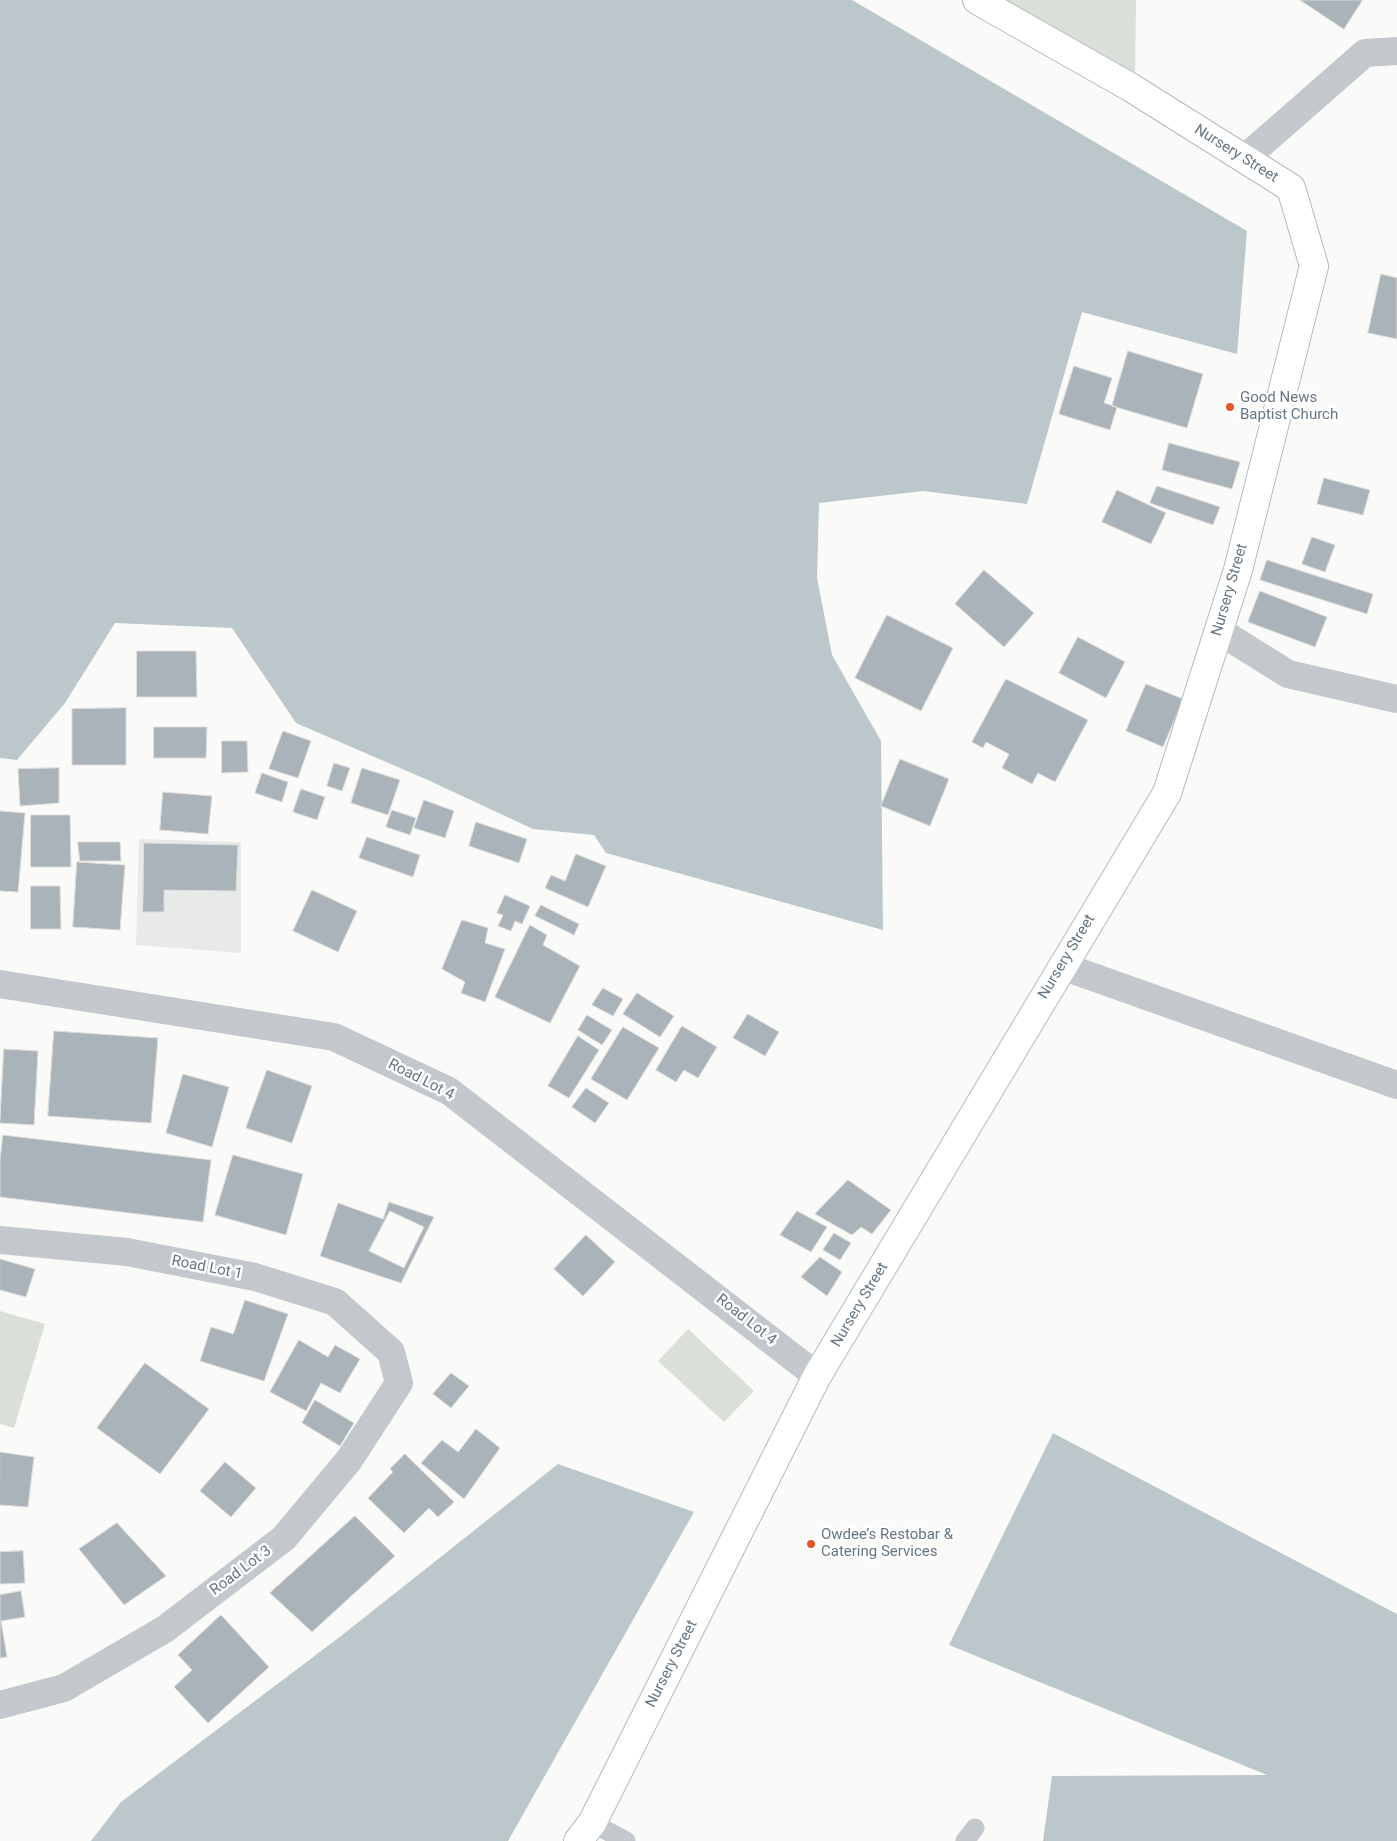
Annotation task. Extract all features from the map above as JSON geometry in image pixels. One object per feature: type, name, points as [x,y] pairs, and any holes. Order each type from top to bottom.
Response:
[{"type":"main road","name":"Nursery Street","points":[[585,1832],[817,1376],[1166,793],[1238,570],[1314,266],[1291,188],[1130,87],[977,0]]},
{"type":"street","points":[[1244,159],[1365,53],[1397,51]]},
{"type":"street","points":[[1218,631],[1288,674],[1397,699]]},
{"type":"street","points":[[1062,966],[1395,1082]]},
{"type":"street","name":"Road Lot 4","points":[[0,984],[334,1037],[449,1091],[817,1376]]},
{"type":"street","name":"Road Lot 1","points":[[0,1240],[127,1252],[255,1277],[335,1302],[391,1352]]},
{"type":"street","name":"Road Lot 3","points":[[0,1706],[64,1688],[164,1629],[284,1538],[349,1460],[399,1383],[391,1352]]},
{"type":"lane","points":[[585,1832],[626,1841]]},
{"type":"shaded area","points":[[0,0],[852,0],[1247,231],[1237,354],[1082,312],[1027,504],[923,491],[819,503],[817,578],[832,655],[881,741],[883,930],[606,853],[594,835],[533,829],[430,781],[296,723],[232,628],[115,623],[65,703],[17,760],[0,758]]},
{"type":"shaded area","points":[[1002,0],[1136,0],[1135,79]]},
{"type":"shaded area","points":[[139,839],[241,842],[241,953],[136,945]]},
{"type":"shaded area","points":[[0,1311],[45,1324],[14,1428],[0,1424]]},
{"type":"shaded area","points":[[688,1329],[754,1391],[724,1422],[658,1361]]},
{"type":"shaded area","points":[[1053,1433],[1397,1614],[1397,1841],[1043,1841],[1052,1776],[1267,1775],[949,1645]]},
{"type":"shaded area","points":[[558,1464],[694,1512],[508,1841],[91,1841],[121,1802],[341,1636]]},
{"type":"building","points":[[1300,0],[1361,0],[1362,1],[1344,29]]},
{"type":"building","points":[[1381,274],[1397,278],[1397,339],[1368,333]]},
{"type":"building","points":[[1128,351],[1203,374],[1187,428],[1112,406]]},
{"type":"building","points":[[1074,366],[1112,378],[1104,403],[1117,407],[1110,430],[1059,414]]},
{"type":"building","points":[[1169,443],[1240,462],[1232,489],[1162,470]]},
{"type":"building","points":[[1324,478],[1370,490],[1363,515],[1317,504]]},
{"type":"building","points":[[1157,486],[1220,507],[1213,525],[1150,503]]},
{"type":"building","points":[[1117,490],[1166,513],[1151,544],[1102,522]]},
{"type":"building","points":[[1312,537],[1335,545],[1325,572],[1302,564]]},
{"type":"building","points":[[1267,560],[1373,594],[1367,614],[1260,580]]},
{"type":"building","points":[[984,570],[1034,613],[1004,647],[955,604]]},
{"type":"building","points":[[1260,591],[1327,617],[1315,647],[1248,622]]},
{"type":"building","points":[[887,615],[953,648],[921,711],[855,678]]},
{"type":"building","points":[[1078,637],[1125,662],[1106,698],[1059,673]]},
{"type":"building","points":[[137,651],[196,651],[197,697],[137,697]]},
{"type":"building","points":[[1006,679],[1088,720],[1055,782],[1038,773],[1032,784],[1002,768],[1009,754],[986,742],[983,748],[972,742]]},
{"type":"building","points":[[1146,684],[1183,699],[1163,747],[1126,731]]},
{"type":"building","points":[[126,708],[126,765],[72,765],[72,709]]},
{"type":"building","points":[[154,727],[207,727],[206,758],[154,758]]},
{"type":"building","points":[[283,731],[311,741],[298,778],[269,769]]},
{"type":"building","points":[[222,741],[247,741],[248,772],[222,773]]},
{"type":"building","points":[[900,759],[949,779],[930,826],[881,806]]},
{"type":"building","points":[[334,763],[350,768],[342,791],[327,786]]},
{"type":"building","points":[[59,768],[59,803],[20,806],[18,769]]},
{"type":"building","points":[[362,768],[400,780],[388,815],[351,803]]},
{"type":"building","points":[[262,773],[288,782],[282,802],[255,793]]},
{"type":"building","points":[[301,789],[325,797],[317,820],[293,812]]},
{"type":"building","points":[[163,792],[212,796],[208,834],[160,830]]},
{"type":"building","points":[[424,800],[454,811],[445,838],[414,828]]},
{"type":"building","points":[[392,810],[416,818],[410,835],[386,827]]},
{"type":"building","points":[[0,811],[25,813],[18,892],[0,891]]},
{"type":"building","points":[[31,815],[70,815],[71,867],[31,867]]},
{"type":"building","points":[[476,822],[527,839],[519,863],[469,846]]},
{"type":"building","points":[[367,837],[420,855],[413,877],[359,858]]},
{"type":"building","points":[[78,842],[120,842],[121,861],[80,861]]},
{"type":"building","points":[[144,843],[238,845],[236,891],[164,890],[164,912],[143,912]]},
{"type":"building","points":[[576,854],[606,866],[588,907],[545,888],[551,875],[565,881]]},
{"type":"building","points":[[77,862],[125,865],[120,930],[73,927]]},
{"type":"building","points":[[31,886],[60,886],[61,929],[31,929]]},
{"type":"building","points":[[312,890],[357,911],[338,952],[293,931]]},
{"type":"building","points":[[505,895],[530,906],[522,924],[515,921],[511,931],[498,926],[503,915],[497,913]]},
{"type":"building","points":[[541,905],[579,924],[574,935],[535,916]]},
{"type":"building","points":[[462,920],[488,928],[485,943],[505,949],[485,1002],[461,993],[465,982],[442,969]]},
{"type":"building","points":[[530,925],[547,935],[543,945],[580,966],[550,1023],[495,997]]},
{"type":"building","points":[[603,988],[623,999],[613,1016],[592,1005]]},
{"type":"building","points":[[637,993],[674,1016],[660,1037],[623,1014]]},
{"type":"building","points":[[748,1014],[779,1032],[765,1056],[733,1038]]},
{"type":"building","points":[[587,1015],[612,1030],[602,1045],[578,1030]]},
{"type":"building","points":[[682,1026],[717,1047],[698,1078],[684,1070],[676,1082],[656,1070]]},
{"type":"building","points":[[623,1027],[659,1048],[627,1100],[591,1079]]},
{"type":"building","points":[[54,1031],[158,1038],[151,1123],[48,1116]]},
{"type":"building","points":[[578,1036],[599,1050],[569,1098],[548,1086]]},
{"type":"building","points":[[4,1049],[38,1051],[34,1125],[0,1123]]},
{"type":"building","points":[[267,1070],[312,1086],[292,1143],[246,1128]]},
{"type":"building","points":[[183,1074],[229,1087],[212,1147],[166,1133]]},
{"type":"building","points":[[586,1088],[609,1103],[595,1123],[572,1107]]},
{"type":"building","points":[[3,1135],[211,1160],[203,1222],[0,1197],[0,1160]]},
{"type":"building","points":[[233,1155],[303,1174],[286,1235],[215,1215]]},
{"type":"building","points":[[848,1180],[891,1210],[872,1234],[861,1227],[852,1235],[815,1214]]},
{"type":"building","points":[[389,1202],[434,1217],[401,1283],[320,1256],[338,1203],[383,1219]]},
{"type":"building","points":[[390,1211],[424,1227],[404,1268],[369,1251]]},
{"type":"building","points":[[797,1211],[827,1227],[811,1252],[780,1235]]},
{"type":"building","points":[[834,1233],[851,1243],[840,1260],[823,1250]]},
{"type":"building","points":[[586,1235],[615,1262],[583,1296],[554,1269]]},
{"type":"building","points":[[820,1257],[842,1272],[827,1296],[801,1277]]},
{"type":"building","points":[[0,1259],[35,1269],[26,1297],[0,1290]]},
{"type":"building","points":[[245,1300],[288,1314],[264,1381],[200,1361],[211,1327],[233,1334]]},
{"type":"building","points":[[299,1340],[328,1357],[335,1345],[360,1359],[340,1393],[321,1383],[306,1411],[270,1392]]},
{"type":"building","points":[[145,1363],[209,1409],[160,1474],[97,1428]]},
{"type":"building","points":[[451,1373],[469,1386],[451,1408],[433,1394]]},
{"type":"building","points":[[315,1400],[354,1423],[340,1446],[302,1423]]},
{"type":"building","points":[[476,1429],[500,1448],[464,1499],[421,1463],[442,1440],[458,1452]]},
{"type":"building","points":[[0,1452],[34,1457],[28,1507],[0,1505]]},
{"type":"building","points":[[405,1454],[454,1502],[438,1517],[429,1508],[404,1533],[368,1498],[393,1472],[390,1469]]},
{"type":"building","points":[[225,1462],[256,1488],[231,1517],[200,1491]]},
{"type":"building","points":[[355,1516],[395,1556],[312,1632],[270,1593]]},
{"type":"building","points":[[117,1523],[166,1576],[124,1605],[79,1549]]},
{"type":"building","points":[[23,1551],[25,1583],[0,1584],[0,1552]]},
{"type":"building","points":[[21,1591],[25,1617],[1,1621],[7,1657],[0,1658],[0,1595]]},
{"type":"building","points":[[221,1615],[269,1667],[208,1723],[174,1687],[192,1670],[178,1655]]},
{"type":"place","name":"Good News Baptist Church","points":[[1230,407]]},
{"type":"place","name":"Owdee’s Restobar & Catering Services","points":[[811,1544]]}]
